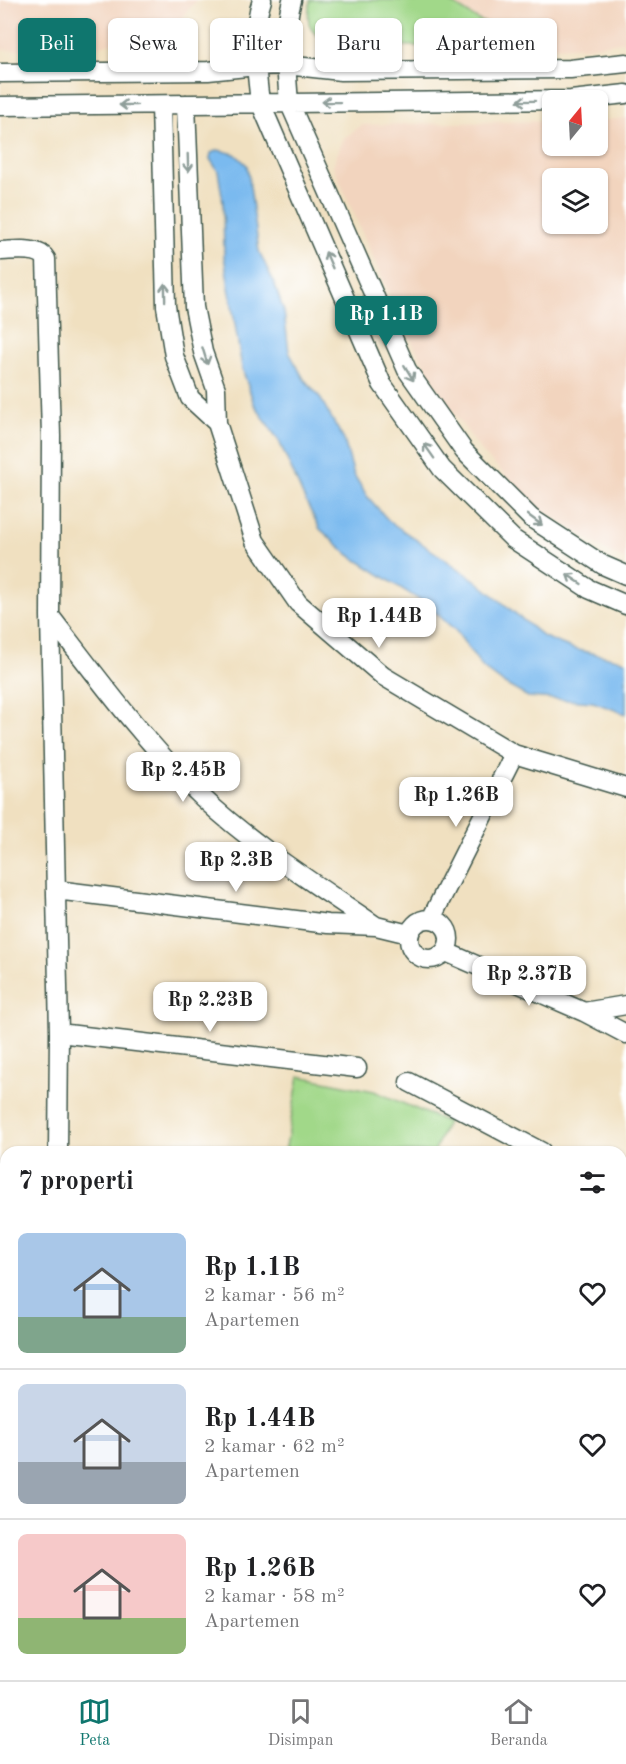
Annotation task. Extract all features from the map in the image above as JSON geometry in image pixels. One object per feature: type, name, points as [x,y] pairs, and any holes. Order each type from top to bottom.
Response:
[{"type":"street","points":[[256,18],[262,0]]},
{"type":"street","points":[[287,18],[292,0]]},
{"type":"street","points":[[303,67],[352,71],[570,69],[626,63]]},
{"type":"street","points":[[0,73],[210,71]]},
{"type":"street","points":[[257,72],[260,102],[382,384],[442,469],[513,539],[589,589],[626,605]]},
{"type":"street","points":[[287,72],[290,102],[407,370],[464,452],[531,518],[603,565],[626,575]]},
{"type":"street","points":[[0,106],[571,100],[626,94]]},
{"type":"street","points":[[186,104],[194,307],[203,352],[216,389],[217,423],[255,541],[298,603],[383,676],[514,754],[626,788]]},
{"type":"street","points":[[161,105],[166,306],[174,356],[190,398],[217,423]]},
{"type":"street","points":[[0,251],[37,251],[46,259],[51,436],[50,616],[59,1033],[58,1146]]},
{"type":"street","points":[[50,616],[160,753],[203,798],[266,849],[376,926]]},
{"type":"street","points":[[431,919],[514,754]]},
{"type":"street","points":[[56,890],[328,924],[376,926],[409,934]]},
{"type":"street","points":[[431,919],[444,925],[449,938],[446,952],[434,960],[419,958],[410,948],[409,934],[417,922],[431,919]]},
{"type":"street","points":[[446,952],[584,1012],[626,1034]]},
{"type":"street","points":[[584,1012],[626,1005]]},
{"type":"street","points":[[59,1033],[357,1068]]},
{"type":"street","points":[[409,1082],[531,1146]]},
{"type":"shaded area","points":[[0,0],[197,0],[181,18],[108,18],[108,44],[96,47],[96,18],[18,18],[18,50],[0,50]]},
{"type":"shaded area","points":[[310,0],[626,0],[626,41],[588,47],[557,47],[557,18],[414,18],[414,46],[402,46],[402,18],[315,18],[315,35],[307,20]]},
{"type":"shaded area","points":[[626,118],[626,560],[605,550],[535,505],[483,453],[441,395],[402,324],[333,166],[343,139],[362,125],[542,121],[542,156],[608,156],[608,120]]},
{"type":"green space","points":[[310,0],[412,0],[415,2],[418,0],[447,0],[475,18],[414,18],[414,46],[402,46],[402,18],[315,18],[315,33],[308,17]]},
{"type":"green space","points":[[299,1076],[374,1091],[447,1122],[437,1146],[286,1146]]},
{"type":"water","points":[[218,150],[235,154],[247,165],[259,251],[284,312],[289,352],[304,379],[319,396],[344,440],[354,475],[367,496],[389,521],[475,580],[544,637],[574,649],[626,661],[626,714],[593,702],[528,697],[503,683],[483,668],[456,631],[426,604],[349,555],[320,529],[279,441],[254,404],[242,368],[224,256],[223,203],[218,171],[210,159],[211,153]]}]
